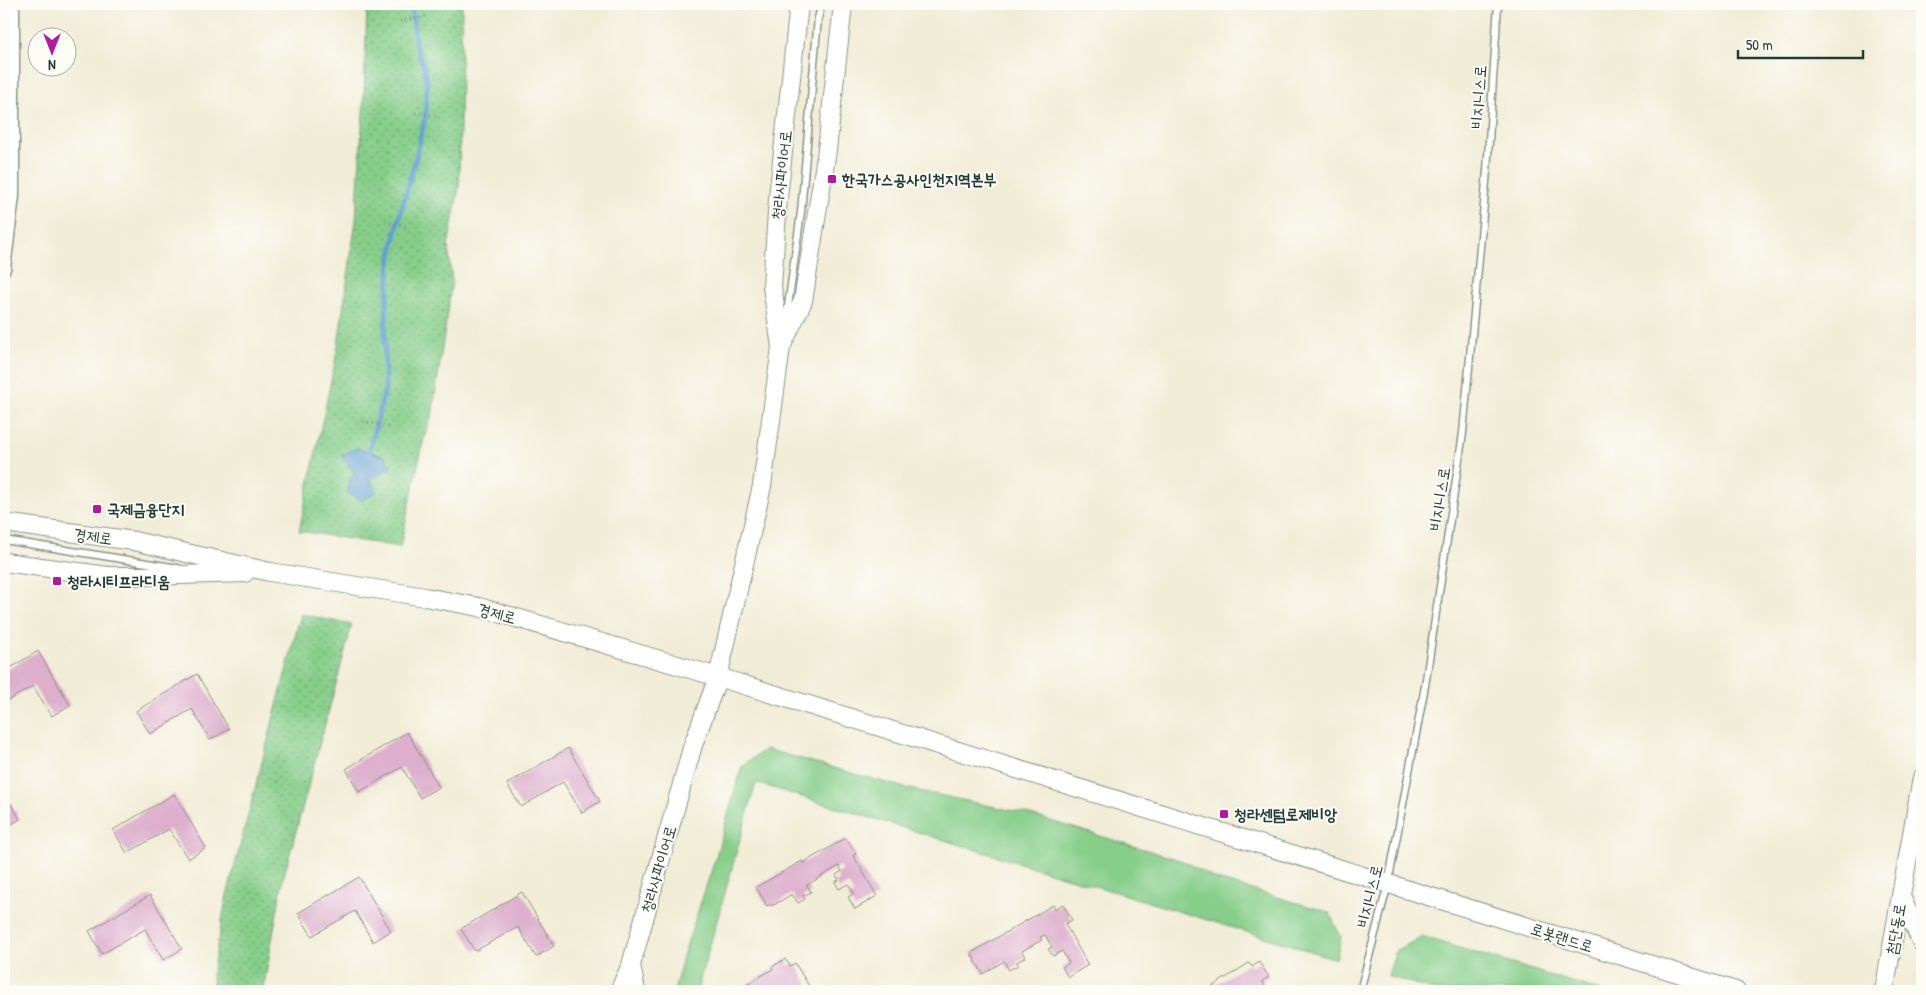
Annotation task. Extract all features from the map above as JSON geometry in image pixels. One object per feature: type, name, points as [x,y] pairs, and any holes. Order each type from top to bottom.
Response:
[{"type":"main road","name":"청라사파이어로","points":[[619,991],[631,965],[693,745],[718,677],[762,486],[781,347],[772,286],[778,198],[799,4]]},
{"type":"main road","points":[[781,347],[803,301],[827,150],[843,4]]},
{"type":"main road","name":"경제로","points":[[4,523],[134,541],[270,572],[425,596],[479,607],[718,677],[1388,884]]},
{"type":"main road","name":"경제로","points":[[4,562],[108,576],[270,572]]},
{"type":"main road","name":"첨단동로","points":[[1884,991],[1922,778]]},
{"type":"main road","name":"로봇랜드로","points":[[1388,884],[1736,991]]},
{"type":"main road","points":[[1901,897],[1922,943]]},
{"type":"main road","points":[[631,965],[636,991]]},
{"type":"street","points":[[4,269],[8,196],[13,4]]},
{"type":"lane","points":[[781,347],[787,318],[801,212],[818,18],[822,4]]},
{"type":"lane","name":"비지니스로","points":[[1360,991],[1388,884],[1425,686],[1463,433],[1487,171],[1498,4]]},
{"type":"lane","points":[[4,540],[213,573]]},
{"type":"lane","points":[[627,991],[631,965]]},
{"type":"path","points":[[400,21],[429,16]]},
{"type":"path","points":[[415,113],[437,116]]},
{"type":"path","points":[[385,222],[408,227]]},
{"type":"path","points":[[363,421],[389,427]]},
{"type":"green space","points":[[367,4],[462,4],[459,187],[448,246],[452,281],[432,416],[424,438],[400,547],[299,531],[337,352],[356,220],[364,96]]},
{"type":"green space","points":[[301,614],[352,625],[283,879],[263,991],[213,991],[212,974],[226,899]]},
{"type":"green space","points":[[766,749],[905,788],[1024,813],[1183,861],[1217,880],[1329,912],[1341,937],[1336,959],[756,783],[697,991],[674,991],[742,766]]},
{"type":"green space","points":[[1423,937],[1602,991],[1437,991],[1388,976],[1396,950]]},
{"type":"water","points":[[356,448],[384,456],[392,466],[370,480],[377,492],[362,500],[348,494],[349,481],[355,473],[341,456]]},
{"type":"building","points":[[38,651],[70,705],[52,716],[33,686],[4,703],[4,672]]},
{"type":"building","points":[[197,674],[229,729],[210,740],[192,709],[150,734],[136,711]]},
{"type":"building","points":[[407,732],[439,787],[420,798],[402,767],[359,792],[346,769]]},
{"type":"building","points":[[568,748],[600,801],[582,813],[563,782],[521,807],[507,784]]},
{"type":"building","points":[[4,792],[20,819],[4,829]]},
{"type":"building","points":[[174,794],[206,848],[188,859],[169,829],[127,853],[113,830]]},
{"type":"building","points":[[846,838],[856,854],[853,855],[877,896],[855,909],[848,897],[854,893],[848,884],[839,889],[835,882],[839,880],[836,875],[842,871],[839,866],[807,885],[811,892],[803,896],[805,899],[798,903],[792,894],[772,906],[771,904],[767,906],[756,887]]},
{"type":"building","points":[[359,877],[391,931],[373,942],[355,911],[312,936],[298,913]]},
{"type":"building","points":[[522,892],[554,946],[536,957],[518,927],[475,951],[461,929]]},
{"type":"building","points":[[150,895],[182,949],[163,960],[145,929],[102,954],[89,931]]},
{"type":"building","points":[[1063,904],[1072,920],[1065,924],[1088,965],[1068,977],[1062,967],[1069,963],[1062,951],[1053,956],[1048,949],[1052,947],[1045,935],[1040,937],[1042,940],[1022,951],[1025,957],[1017,962],[1018,965],[1009,970],[1004,961],[983,974],[971,953],[1053,905],[1055,909]]},
{"type":"building","points":[[785,959],[790,966],[795,963],[812,991],[782,991],[779,987],[771,991],[736,991],[773,969],[772,967]]},
{"type":"building","points":[[1259,962],[1269,977],[1262,981],[1268,991],[1205,991],[1249,963],[1252,967]]},
{"type":"waterway","points":[[369,452],[385,389],[385,332],[390,261],[426,113],[427,83],[423,64],[416,47],[411,4]]},
{"type":"place","name":"한국가스공사인천지역본부","points":[[832,179]]},
{"type":"place","name":"국제금융단지","points":[[97,509]]},
{"type":"place","name":"청라시티프라디움","points":[[57,581]]},
{"type":"place","name":"청라센텀로제비앙","points":[[1224,814]]}]
